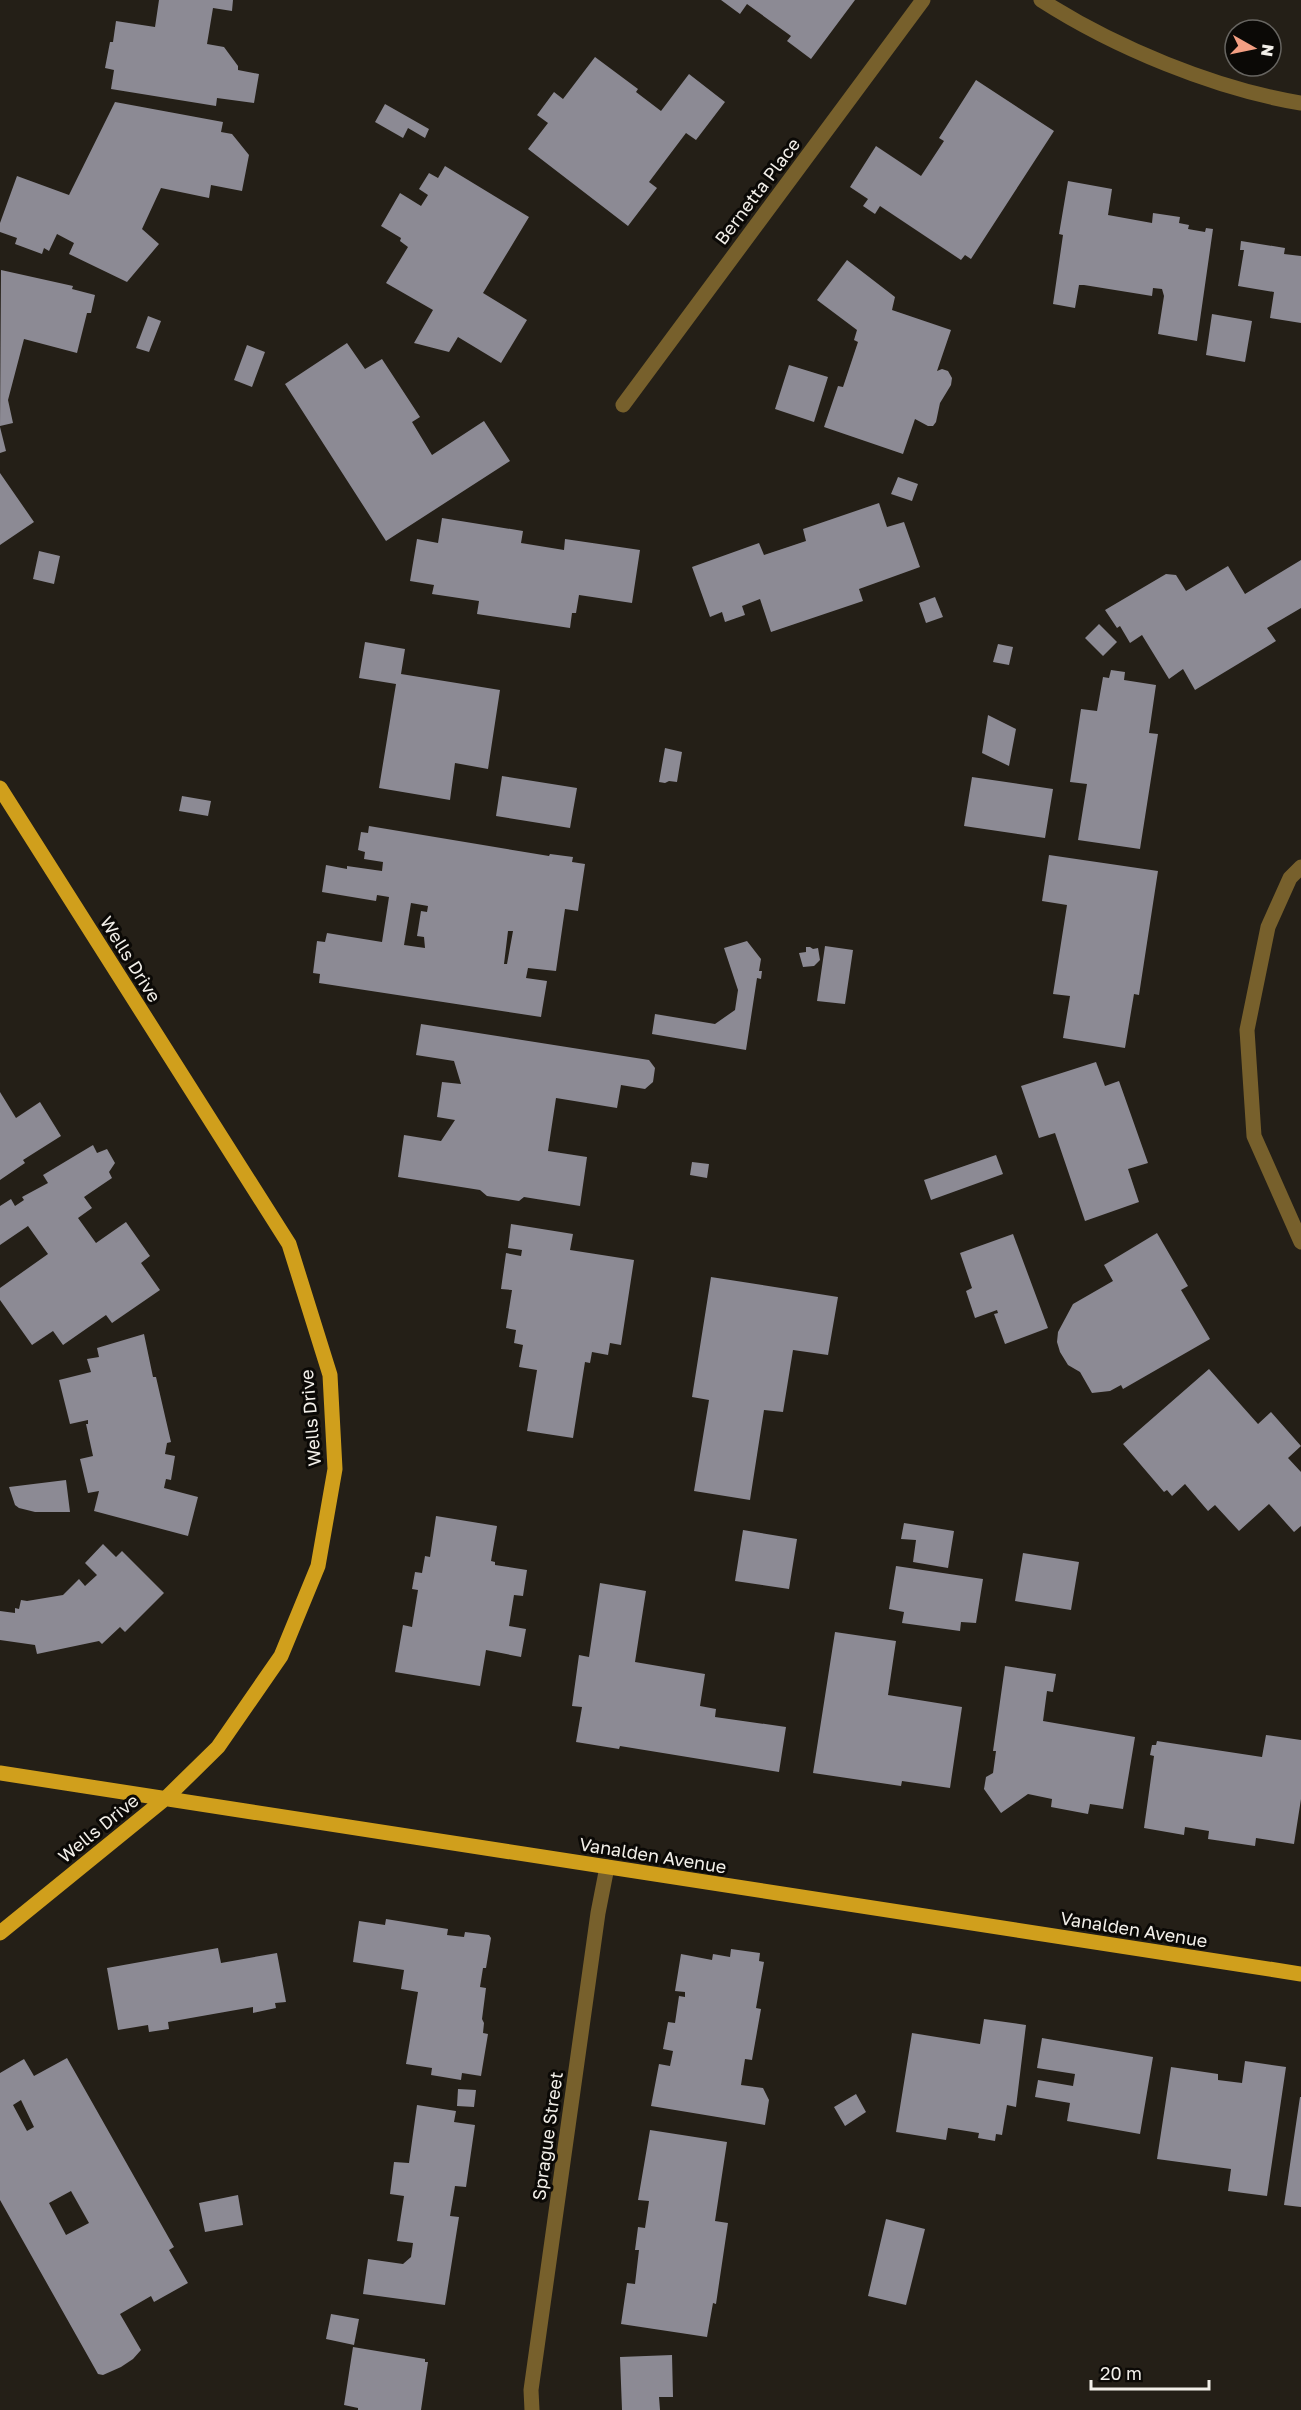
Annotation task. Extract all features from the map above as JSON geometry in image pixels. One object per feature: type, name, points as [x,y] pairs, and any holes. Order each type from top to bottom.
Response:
[{"type":"main road","name":"Wells Drive","points":[[0,788],[289,1244],[330,1375],[335,1469],[318,1566],[281,1656],[218,1747],[166,1798],[0,1933]]},
{"type":"main road","name":"Vanalden Avenue","points":[[0,1773],[1301,1974]]},
{"type":"street","name":"Bernetta Place","points":[[623,405],[923,0]]},
{"type":"street","points":[[1041,0],[1066,16],[1141,54],[1218,81],[1301,103]]},
{"type":"street","points":[[1301,867],[1290,878],[1268,927],[1247,1030],[1254,1136],[1301,1242]]},
{"type":"street","name":"Sprague Street","points":[[532,2410],[531,2390],[598,1913],[607,1867]]},
{"type":"building","points":[[159,0],[233,0],[232,11],[213,8],[207,44],[224,47],[238,66],[238,70],[259,74],[254,103],[217,98],[216,106],[111,89],[114,70],[105,68],[110,42],[113,42],[116,21],[155,27]]},
{"type":"building","points":[[721,0],[855,0],[811,59],[787,41],[791,36],[747,4],[740,14]]},
{"type":"building","points":[[595,57],[638,89],[636,92],[661,111],[689,74],[725,102],[696,140],[686,133],[649,182],[657,188],[628,226],[528,149],[548,123],[537,115],[554,92],[563,99]]},
{"type":"building","points":[[976,80],[1054,131],[971,259],[965,255],[961,260],[880,206],[875,214],[863,206],[868,199],[850,187],[876,146],[921,176],[944,141],[939,138]]},
{"type":"building","points":[[115,102],[223,122],[221,132],[232,134],[249,155],[242,191],[211,185],[209,198],[161,188],[142,229],[159,244],[127,282],[69,254],[74,243],[57,234],[49,251],[44,248],[42,254],[15,244],[17,238],[0,232],[0,223],[17,176],[69,195]]},
{"type":"building","points":[[385,104],[429,129],[425,138],[408,128],[403,138],[375,122]]},
{"type":"building","points":[[445,166],[529,217],[483,293],[527,320],[501,363],[458,337],[449,352],[414,343],[433,310],[386,283],[408,247],[400,241],[401,238],[381,226],[400,193],[421,206],[428,195],[419,189],[429,173],[438,178]]},
{"type":"building","points":[[1068,181],[1112,189],[1108,215],[1152,223],[1153,213],[1180,217],[1179,223],[1189,225],[1188,229],[1205,232],[1206,228],[1213,229],[1197,341],[1158,334],[1164,296],[1162,289],[1153,288],[1152,296],[1079,285],[1075,308],[1053,304],[1063,235],[1059,234]]},
{"type":"building","points":[[1241,241],[1285,248],[1284,254],[1301,256],[1301,323],[1270,318],[1274,292],[1238,286],[1244,250],[1240,250]]},
{"type":"building","points":[[847,260],[895,297],[892,310],[951,330],[937,371],[942,369],[948,371],[952,378],[951,385],[940,403],[933,426],[928,426],[915,419],[903,454],[824,427],[838,386],[843,387],[858,342],[854,340],[857,330],[817,300]]},
{"type":"building","points":[[1,270],[73,286],[72,289],[95,295],[91,313],[87,313],[77,353],[24,339],[8,400],[13,423],[0,426]]},
{"type":"building","points":[[1212,314],[1252,321],[1245,362],[1206,355]]},
{"type":"building","points":[[148,316],[161,321],[149,352],[136,348]]},
{"type":"building","points":[[347,343],[365,369],[382,359],[420,417],[412,422],[432,455],[484,421],[510,461],[386,541],[285,384]]},
{"type":"building","points":[[247,345],[265,352],[252,387],[234,380]]},
{"type":"building","points":[[789,365],[828,377],[814,422],[775,409]]},
{"type":"building","points":[[0,427],[6,451],[0,453]]},
{"type":"building","points":[[0,473],[34,522],[0,545]]},
{"type":"building","points":[[898,477],[918,484],[912,501],[891,494]]},
{"type":"building","points":[[879,503],[887,527],[904,522],[920,567],[859,589],[863,601],[771,632],[760,599],[742,606],[745,615],[725,622],[722,612],[710,617],[692,567],[759,543],[764,555],[806,541],[803,529]]},
{"type":"building","points":[[442,518],[523,531],[521,543],[564,550],[565,539],[640,550],[632,603],[579,595],[576,613],[572,613],[570,628],[477,614],[479,601],[432,594],[434,585],[410,581],[417,539],[438,543]]},
{"type":"building","points":[[39,551],[60,556],[54,584],[33,579]]},
{"type":"building","points":[[1301,560],[1301,608],[1267,628],[1276,641],[1195,690],[1183,669],[1169,679],[1142,635],[1130,643],[1120,626],[1117,628],[1105,610],[1166,574],[1176,575],[1186,591],[1228,566],[1245,594]]},
{"type":"building","points":[[935,597],[943,617],[926,623],[919,603]]},
{"type":"building","points":[[1099,624],[1117,642],[1103,656],[1085,638]]},
{"type":"building","points":[[365,642],[405,649],[401,674],[500,690],[488,769],[455,763],[450,800],[379,788],[396,684],[359,678]]},
{"type":"building","points":[[998,644],[1013,647],[1009,665],[993,662]]},
{"type":"building","points":[[1111,670],[1125,672],[1124,680],[1156,685],[1149,733],[1158,734],[1140,849],[1078,840],[1087,784],[1070,782],[1081,709],[1097,711],[1103,677],[1109,678]]},
{"type":"building","points":[[988,715],[1016,729],[1009,766],[982,753]]},
{"type":"building","points":[[665,748],[682,752],[677,782],[659,782]]},
{"type":"building","points":[[502,776],[577,788],[570,828],[496,816]]},
{"type":"building","points":[[972,777],[1053,789],[1045,838],[964,826]]},
{"type":"building","points":[[182,796],[211,801],[208,816],[179,811]]},
{"type":"building","points":[[369,826],[549,856],[550,854],[573,857],[572,862],[585,864],[578,911],[565,909],[556,971],[528,968],[526,978],[547,981],[541,1017],[319,983],[320,974],[313,973],[317,941],[325,942],[327,933],[382,942],[389,897],[377,895],[376,901],[322,892],[326,865],[382,871],[383,862],[364,859],[365,852],[358,850],[361,832],[368,833]],"holes":[[[411,903],[428,906],[427,912],[421,911],[417,936],[424,937],[425,948],[404,945]],[[508,931],[513,931],[507,964],[504,964]]]},
{"type":"building","points":[[1049,855],[1158,871],[1139,995],[1134,994],[1125,1048],[1063,1038],[1070,996],[1053,994],[1067,905],[1042,901]]},
{"type":"building","points":[[747,941],[761,959],[759,971],[762,971],[761,979],[757,978],[746,1050],[652,1034],[655,1014],[715,1024],[735,1010],[738,990],[724,948]]},
{"type":"building","points":[[825,946],[853,950],[845,1004],[817,1001]]},
{"type":"building","points":[[806,947],[818,948],[820,960],[814,966],[803,967],[799,953],[806,952]]},
{"type":"building","points":[[421,1024],[649,1060],[655,1068],[653,1082],[645,1089],[621,1085],[617,1108],[556,1098],[548,1151],[587,1157],[580,1206],[524,1197],[519,1201],[487,1196],[480,1190],[398,1177],[404,1135],[441,1141],[455,1120],[437,1117],[442,1082],[461,1084],[454,1061],[416,1055]]},
{"type":"building","points":[[1096,1062],[1105,1086],[1119,1081],[1148,1163],[1128,1169],[1139,1202],[1085,1221],[1055,1133],[1039,1138],[1021,1086]]},
{"type":"building","points":[[0,1092],[16,1118],[40,1102],[61,1136],[23,1160],[25,1163],[0,1180]]},
{"type":"building","points":[[93,1145],[97,1153],[107,1149],[115,1163],[109,1172],[112,1178],[84,1197],[92,1208],[78,1218],[96,1243],[126,1222],[150,1256],[141,1263],[160,1290],[112,1323],[106,1315],[63,1345],[53,1331],[32,1345],[0,1300],[0,1288],[48,1254],[28,1226],[0,1245],[0,1206],[11,1199],[15,1206],[24,1200],[22,1197],[48,1183],[43,1175]]},
{"type":"building","points":[[996,1155],[1003,1174],[931,1200],[924,1180]]},
{"type":"building","points":[[692,1162],[709,1164],[707,1178],[690,1175]]},
{"type":"building","points":[[511,1224],[573,1234],[570,1250],[634,1260],[621,1345],[610,1343],[608,1355],[592,1352],[590,1363],[585,1362],[573,1438],[527,1431],[537,1370],[519,1367],[523,1345],[514,1343],[516,1330],[506,1328],[512,1290],[501,1289],[506,1253],[521,1256],[522,1250],[508,1248]]},
{"type":"building","points":[[1157,1233],[1188,1286],[1181,1290],[1210,1339],[1123,1389],[1121,1385],[1110,1391],[1092,1393],[1080,1372],[1068,1365],[1060,1352],[1057,1342],[1058,1332],[1073,1304],[1113,1281],[1104,1265]]},
{"type":"building","points":[[1013,1234],[1048,1328],[1005,1344],[994,1314],[998,1313],[997,1310],[975,1318],[966,1291],[972,1288],[960,1253]]},
{"type":"building","points":[[711,1277],[838,1297],[828,1355],[793,1350],[783,1412],[764,1410],[750,1500],[694,1491],[709,1400],[692,1397]]},
{"type":"building","points":[[144,1334],[171,1442],[167,1443],[165,1454],[175,1456],[171,1480],[166,1479],[164,1488],[198,1497],[188,1536],[94,1511],[99,1491],[88,1493],[80,1459],[93,1456],[86,1424],[88,1420],[70,1424],[59,1380],[91,1372],[87,1359],[99,1357],[97,1348]]},
{"type":"building","points":[[1209,1369],[1258,1424],[1271,1412],[1301,1446],[1288,1458],[1301,1472],[1301,1526],[1294,1532],[1269,1504],[1239,1531],[1215,1505],[1208,1511],[1185,1484],[1172,1496],[1167,1490],[1164,1492],[1123,1444]]},
{"type":"building","points":[[66,1480],[70,1512],[35,1512],[19,1508],[15,1505],[9,1487]]},
{"type":"building","points":[[436,1516],[497,1526],[491,1561],[495,1562],[495,1565],[527,1570],[523,1596],[514,1595],[509,1626],[526,1629],[521,1657],[486,1650],[480,1686],[395,1672],[403,1625],[412,1627],[418,1590],[412,1589],[415,1572],[422,1573],[425,1556],[430,1557]]},
{"type":"building","points":[[904,1523],[954,1531],[948,1568],[913,1562],[916,1540],[901,1539]]},
{"type":"building","points":[[743,1530],[797,1539],[789,1589],[735,1581]]},
{"type":"building","points":[[103,1544],[116,1557],[122,1551],[164,1593],[125,1632],[120,1627],[102,1644],[99,1641],[37,1654],[35,1645],[0,1640],[0,1611],[15,1613],[15,1608],[19,1609],[21,1600],[63,1595],[79,1579],[85,1586],[97,1575],[85,1563]]},
{"type":"building","points":[[1023,1553],[1079,1562],[1071,1610],[1015,1601]]},
{"type":"building","points":[[896,1566],[983,1579],[976,1623],[961,1622],[960,1631],[902,1623],[904,1612],[889,1609]]},
{"type":"building","points":[[600,1583],[646,1591],[635,1662],[705,1674],[700,1706],[716,1709],[715,1717],[786,1727],[779,1772],[620,1746],[619,1749],[576,1742],[582,1707],[572,1706],[579,1655],[589,1657]]},
{"type":"building","points":[[835,1632],[896,1641],[888,1695],[962,1707],[950,1788],[902,1781],[901,1786],[813,1773]]},
{"type":"building","points":[[1005,1666],[1056,1674],[1053,1692],[1047,1691],[1043,1721],[1135,1737],[1123,1809],[1090,1804],[1088,1814],[1051,1807],[1052,1799],[1028,1794],[1001,1813],[984,1789],[986,1777],[993,1773],[996,1751],[993,1751]]},
{"type":"building","points":[[1266,1735],[1301,1740],[1301,1799],[1294,1844],[1256,1838],[1255,1846],[1208,1839],[1209,1831],[1185,1827],[1184,1835],[1144,1828],[1154,1756],[1150,1755],[1152,1745],[1156,1745],[1157,1741],[1262,1757]]},
{"type":"building","points":[[386,1919],[448,1929],[447,1935],[464,1937],[465,1932],[489,1935],[491,1938],[480,1987],[486,1988],[482,2019],[483,2033],[488,2034],[481,2076],[462,2073],[461,2080],[431,2075],[432,2068],[406,2064],[418,1992],[401,1989],[404,1970],[353,1962],[359,1921],[385,1925]]},
{"type":"building","points":[[218,1948],[221,1963],[277,1953],[286,2002],[275,2003],[276,2008],[253,2013],[253,2007],[168,2022],[169,2029],[149,2032],[148,2025],[118,2030],[107,1968]]},
{"type":"building","points":[[731,1949],[760,1953],[759,1961],[764,1962],[756,2008],[761,2009],[752,2060],[745,2059],[741,2085],[763,2088],[769,2100],[765,2125],[651,2106],[659,2064],[670,2066],[673,2051],[663,2049],[668,2022],[675,2023],[679,1996],[685,1997],[685,1992],[675,1991],[681,1954],[712,1960],[713,1954],[730,1957]]},
{"type":"building","points":[[984,2019],[1026,2025],[1016,2107],[1007,2105],[1002,2135],[996,2134],[995,2141],[978,2138],[979,2133],[948,2128],[946,2140],[896,2132],[912,2033],[980,2044]]},
{"type":"building","points":[[1042,2038],[1153,2057],[1140,2134],[1067,2121],[1070,2103],[1035,2097],[1038,2080],[1073,2086],[1075,2074],[1037,2068]]},
{"type":"building","points":[[67,2058],[174,2247],[169,2250],[188,2283],[154,2302],[151,2296],[120,2314],[141,2350],[121,2367],[103,2375],[98,2374],[0,2200],[0,2073],[24,2059],[34,2076]],"holes":[[[21,2100],[34,2127],[27,2131],[13,2105]],[[71,2191],[89,2223],[66,2235],[49,2203]]]},
{"type":"building","points":[[1245,2061],[1286,2067],[1267,2196],[1228,2191],[1231,2169],[1157,2159],[1171,2067],[1218,2074],[1218,2080],[1242,2083]]},
{"type":"building","points":[[458,2089],[476,2090],[474,2107],[457,2106]]},
{"type":"building","points":[[856,2094],[866,2112],[845,2126],[834,2107]]},
{"type":"building","points":[[1301,2097],[1301,2207],[1284,2205]]},
{"type":"building","points":[[417,2105],[456,2111],[454,2122],[475,2125],[466,2187],[455,2186],[450,2216],[459,2217],[445,2305],[363,2294],[368,2259],[403,2264],[411,2257],[413,2243],[397,2241],[404,2196],[390,2194],[394,2162],[409,2163]]},
{"type":"building","points":[[650,2130],[727,2142],[715,2221],[728,2223],[716,2304],[713,2303],[707,2337],[621,2324],[627,2283],[635,2284],[639,2250],[635,2250],[638,2227],[645,2228],[649,2201],[638,2200]]},
{"type":"building","points":[[238,2195],[243,2225],[205,2232],[199,2203]]},
{"type":"building","points":[[886,2219],[925,2229],[906,2305],[868,2296]]},
{"type":"building","points":[[331,2314],[359,2319],[354,2345],[326,2339]]},
{"type":"building","points":[[353,2347],[425,2359],[425,2362],[428,2362],[421,2410],[358,2410],[358,2408],[344,2405]]},
{"type":"building","points":[[672,2355],[673,2397],[659,2397],[660,2410],[622,2410],[620,2357]]}]
